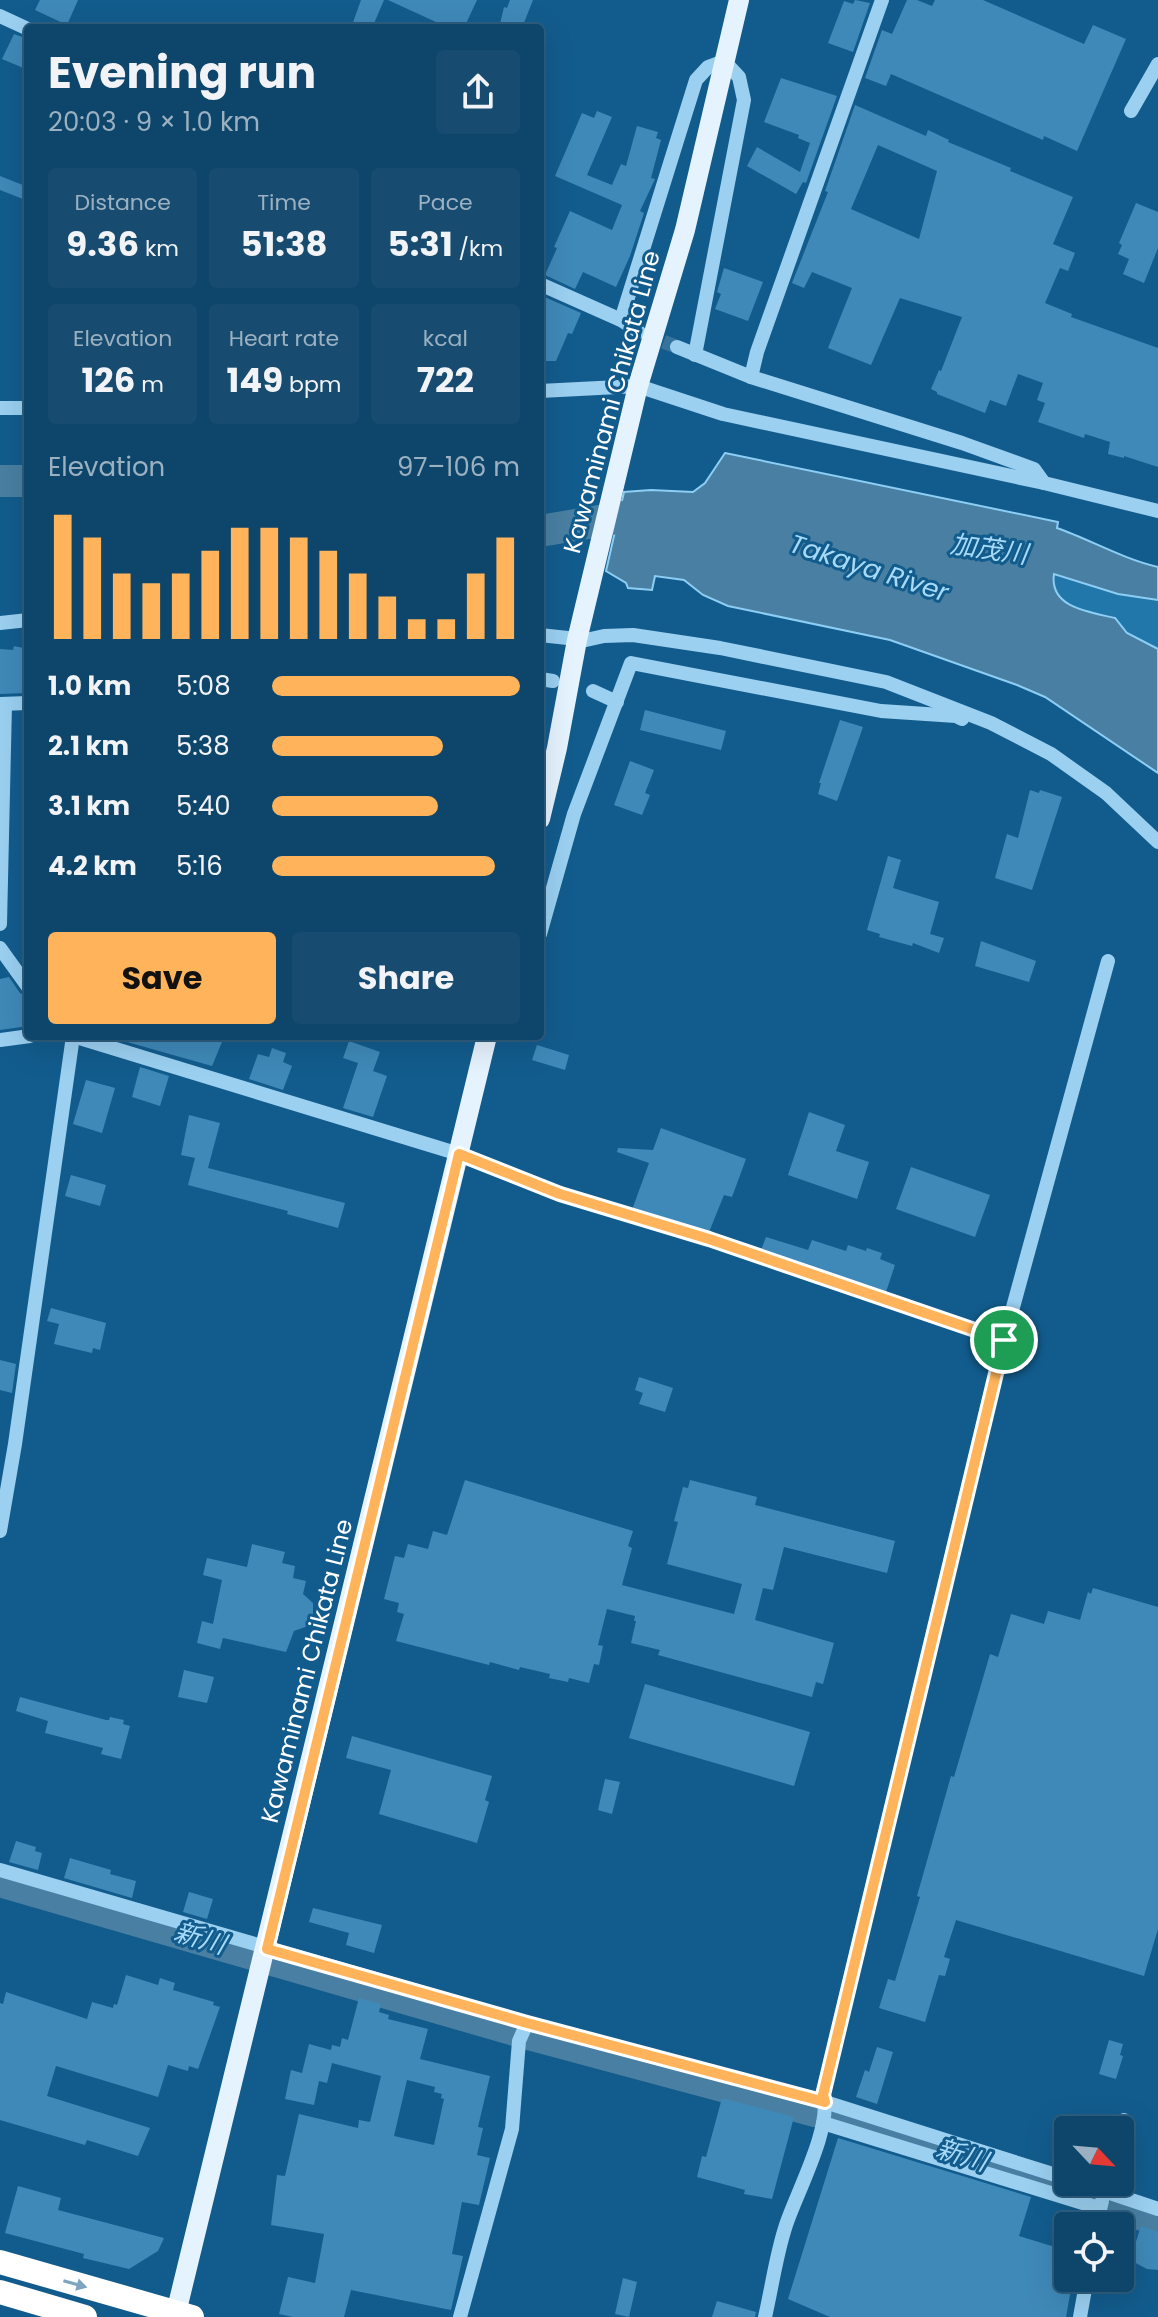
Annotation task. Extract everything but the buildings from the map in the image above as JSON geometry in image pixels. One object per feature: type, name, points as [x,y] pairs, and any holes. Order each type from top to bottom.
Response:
[{"type":"highway","points":[[0,2262],[181,2315]]},
{"type":"highway","points":[[0,2292],[85,2317]]},
{"type":"main road","name":"Kawaminami Chikata Line","points":[[544,802],[579,630],[638,386],[685,230],[739,0]]},
{"type":"main road","name":"Kawaminami Chikata Line","points":[[181,2315],[486,1040]]},
{"type":"street","points":[[751,377],[757,352],[882,0]]},
{"type":"street","points":[[0,16],[24,27]]},
{"type":"street","points":[[621,320],[696,80],[708,67],[724,61],[739,77],[744,100],[695,355]]},
{"type":"street","points":[[1131,111],[1158,64]]},
{"type":"street","points":[[544,286],[621,320],[639,332]]},
{"type":"street","points":[[677,347],[751,377],[991,453],[1034,469],[1044,483]]},
{"type":"street","points":[[544,391],[638,386],[723,414],[1044,483],[1158,511]]},
{"type":"street","points":[[0,408],[24,408]]},
{"type":"street","points":[[0,623],[24,620]]},
{"type":"street","points":[[544,634],[579,630],[633,635],[750,654],[886,682],[991,723],[1051,754],[1106,793],[1158,842]]},
{"type":"street","points":[[544,920],[574,814],[631,663],[881,711],[956,716],[983,729],[991,723]]},
{"type":"street","points":[[593,691],[617,702]]},
{"type":"street","points":[[0,924],[3,704],[24,703]]},
{"type":"street","points":[[0,948],[24,981]]},
{"type":"street","points":[[765,2317],[786,2225],[823,2123],[823,2095],[1004,1340],[1108,961]]},
{"type":"street","points":[[0,1040],[24,1037]]},
{"type":"street","points":[[0,1531],[72,1040]]},
{"type":"street","points":[[86,1040],[459,1154]]},
{"type":"street","points":[[0,1870],[266,1950],[825,2102],[1054,2175]]},
{"type":"street","points":[[460,2317],[512,2129],[519,2041],[527,2023]]},
{"type":"street","points":[[823,2123],[1099,2208]]},
{"type":"street","points":[[1098,2212],[1104,2196]]},
{"type":"street","points":[[1128,2196],[1158,2209]]},
{"type":"street","points":[[1080,2317],[1084,2292]]},
{"type":"path","points":[[459,1154],[560,1194],[709,1239],[1004,1340]]},
{"type":"shaded area","points":[[1054,574],[1118,594],[1158,600],[1158,649],[1127,633],[1115,618],[1075,609],[1055,592]]},
{"type":"water","name":"加茂川","points":[[725,453],[1058,522],[1057,528],[1158,567],[1158,600],[1118,594],[1054,574],[1054,585],[1058,594],[1073,606],[1115,618],[1127,633],[1158,649],[1158,773],[1045,697],[1017,685],[890,640],[728,606],[703,595],[684,580],[655,576],[652,590],[628,588],[626,583],[606,571],[624,492],[693,492],[705,483]]},
{"type":"waterway","name":"Takaya River","points":[[0,481],[24,481]]},
{"type":"waterway","name":"Takaya River","points":[[544,530],[635,515]]},
{"type":"waterway","name":"新川","points":[[0,1881],[532,2035],[815,2111]]},
{"type":"waterway","name":"新川","points":[[832,2116],[1054,2183]]},
{"type":"waterway","name":"新川","points":[[1112,2205],[1158,2220]]},
{"type":"tunnel","points":[[644,334],[677,347]]},
{"type":"route","points":[[459,1154],[560,1194],[709,1239],[1004,1340],[823,2095],[825,2102],[527,2023],[267,1949],[459,1154]]}]
